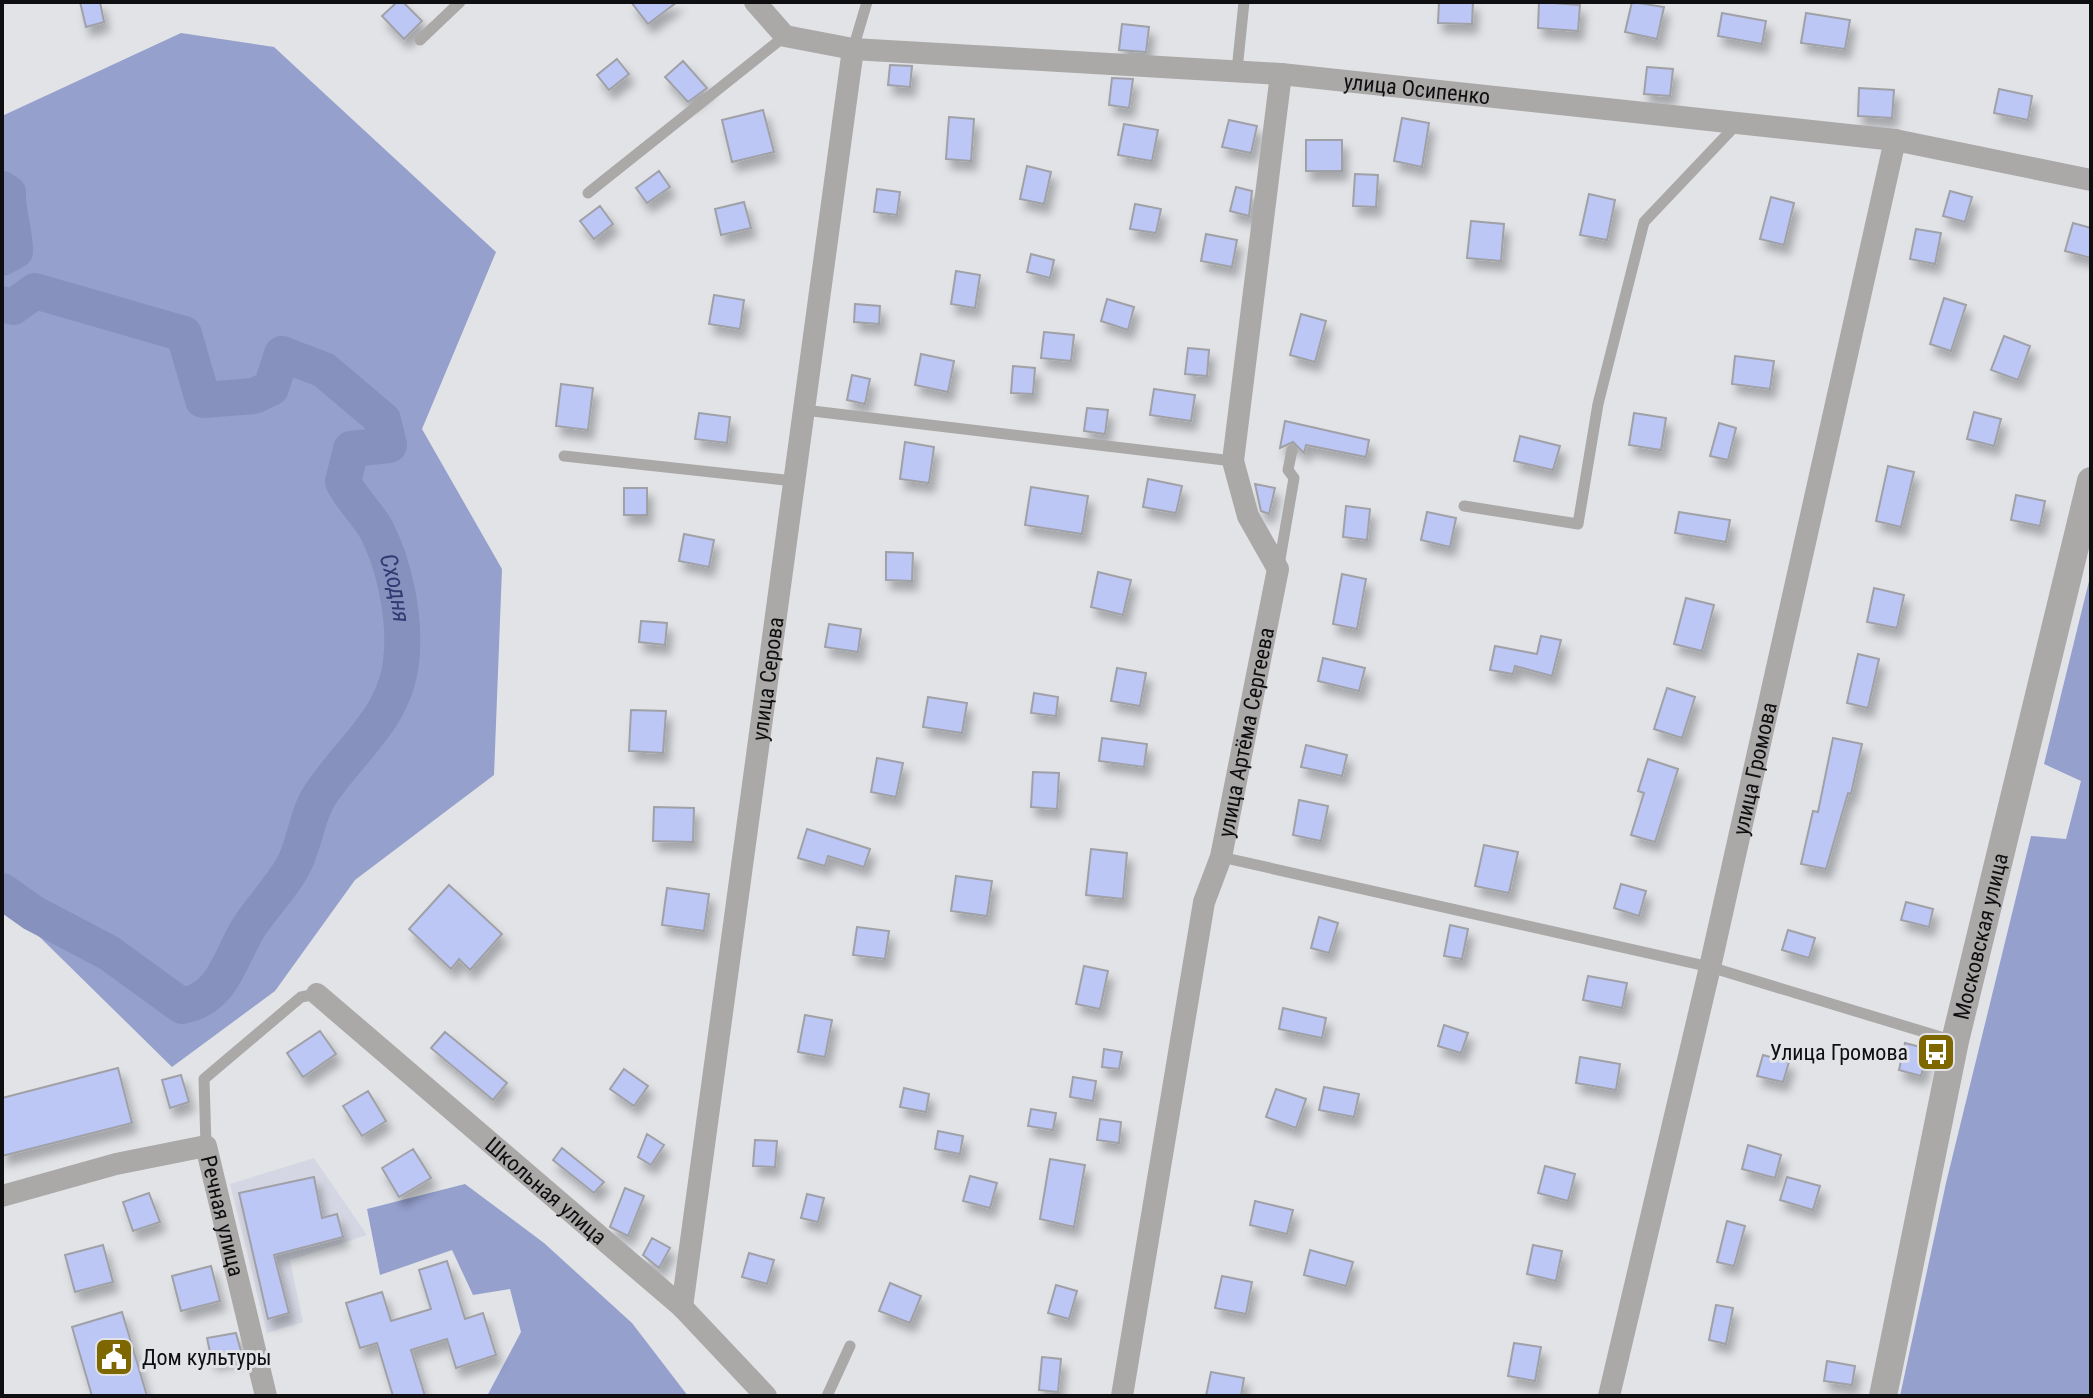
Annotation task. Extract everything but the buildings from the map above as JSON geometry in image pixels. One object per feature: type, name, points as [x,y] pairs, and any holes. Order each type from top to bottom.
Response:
[{"type":"street","points":[[755,2],[785,36]]},
{"type":"street","name":"улица Осипенко","points":[[785,36],[853,49],[1281,74],[1895,140],[2091,180]]},
{"type":"street","name":"улица Серова","points":[[682,1307],[853,49]]},
{"type":"street","points":[[1278,569],[1248,516],[1233,461],[1281,74]]},
{"type":"street","name":"улица Громова","points":[[1609,1396],[1710,967],[1895,140]]},
{"type":"street","name":"Московская улица","points":[[1883,1396],[1955,1041],[2091,481]]},
{"type":"street","name":"улица Артёма Сергеева","points":[[1122,1396],[1182,1019],[1204,902],[1221,857],[1278,569]]},
{"type":"street","name":"Школьная улица","points":[[317,994],[682,1307],[766,1396]]},
{"type":"street","name":"Речная улица","points":[[2,1196],[116,1164],[206,1146],[266,1396]]},
{"type":"lane","points":[[420,40],[460,2]]},
{"type":"lane","points":[[853,49],[867,2]]},
{"type":"lane","points":[[1237,70],[1244,2]]},
{"type":"lane","points":[[588,193],[785,36]]},
{"type":"lane","points":[[1464,506],[1578,524],[1598,404],[1644,222],[1739,123]]},
{"type":"lane","points":[[804,410],[1233,461]]},
{"type":"lane","points":[[1278,569],[1294,478],[1288,470],[1292,450]]},
{"type":"lane","points":[[564,456],[794,481]]},
{"type":"lane","points":[[1221,857],[1710,967],[1955,1041]]},
{"type":"lane","points":[[206,1146],[204,1079],[301,997],[317,994]]},
{"type":"lane","points":[[827,1396],[850,1346]]},
{"type":"shaded area","points":[[181,33],[274,47],[496,252],[422,429],[502,569],[494,775],[355,880],[275,991],[172,1067],[2,900],[2,116]]},
{"type":"shaded area","points":[[2091,573],[2091,1396],[1900,1396],[1946,1183],[2031,836],[2066,839],[2081,781],[2044,764]]},
{"type":"shaded area","points":[[314,1158],[367,1235],[290,1260],[303,1322],[267,1333],[230,1184]]},
{"type":"shaded area","points":[[465,1184],[544,1243],[632,1323],[688,1396],[487,1396],[521,1332],[510,1289],[473,1295],[452,1250],[380,1275],[367,1209]]},
{"type":"waterway","name":"Сходня","points":[[2,189],[8,193],[15,251],[2,258]]},
{"type":"waterway","name":"Сходня","points":[[2,304],[13,307],[35,291],[184,334],[203,400],[254,396],[271,388],[282,354],[324,370],[383,420],[389,445],[351,449],[343,482],[383,544],[397,589],[402,635],[399,673],[384,712],[320,795],[292,868],[249,927],[224,976],[207,995],[182,1006],[109,953],[33,913],[2,891]]},
{"type":"place","name":"Улица Громова","points":[[1936,1052]]},
{"type":"place","name":"Дом культуры","points":[[114,1357]]}]
